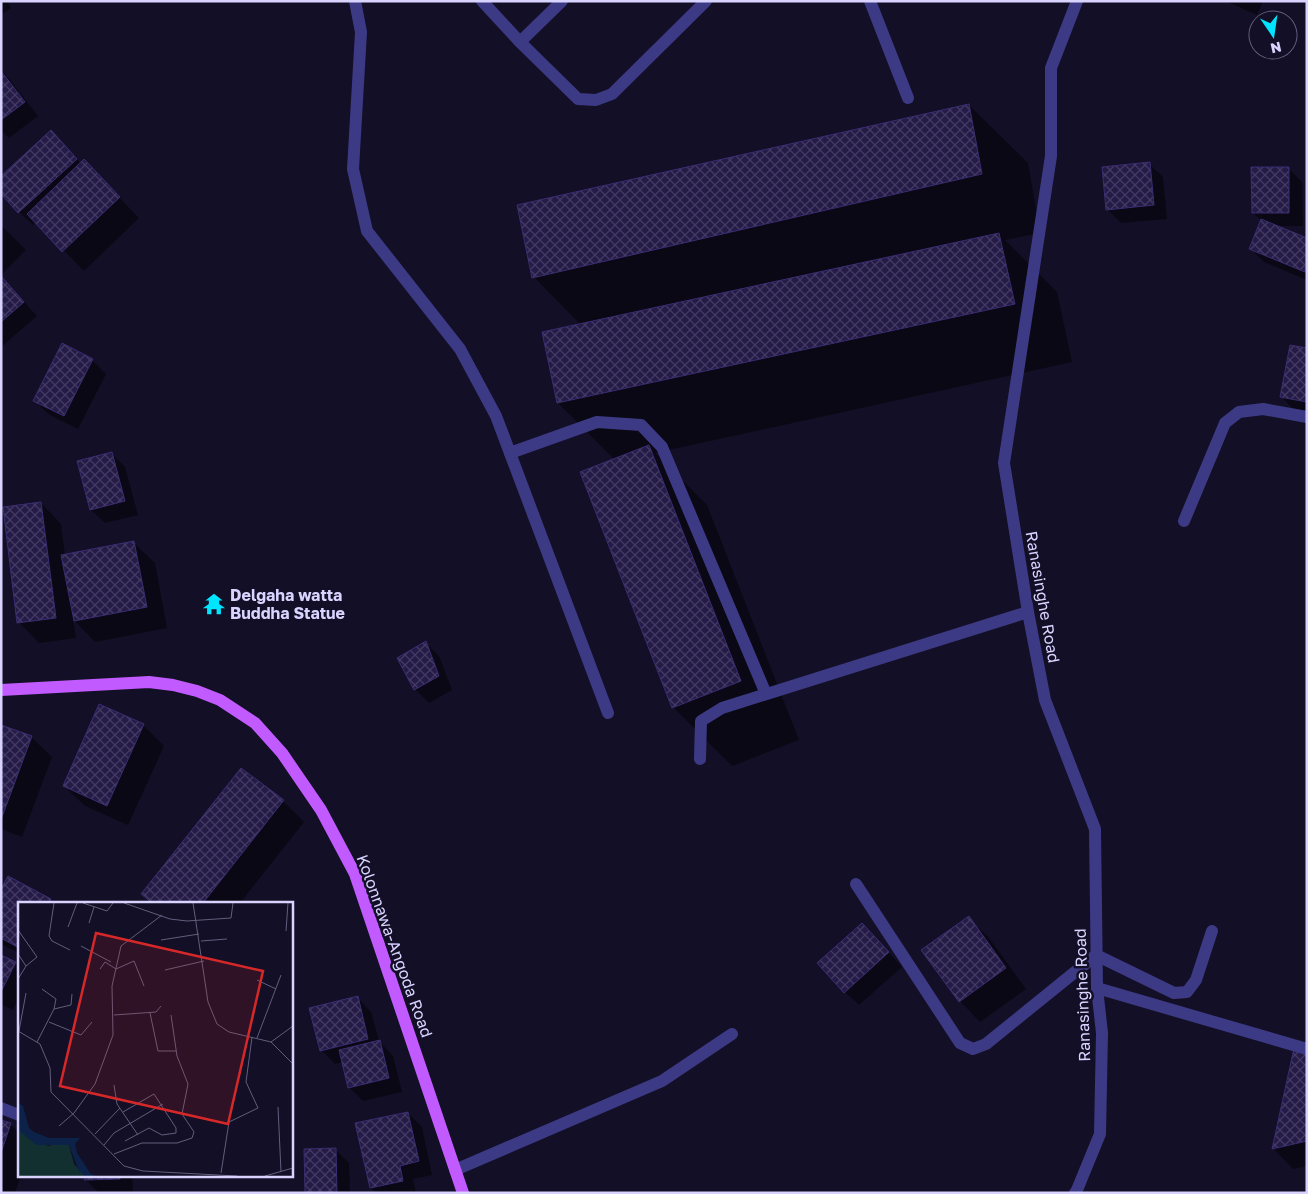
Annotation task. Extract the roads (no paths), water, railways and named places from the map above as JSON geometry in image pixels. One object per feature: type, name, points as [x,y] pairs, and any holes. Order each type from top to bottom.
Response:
[{"type":"main road","name":"Kolonnawa-Angoda Road","points":[[1,690],[149,682],[173,685],[197,691],[220,700],[254,723],[282,753],[321,810],[355,874],[463,1193]]},
{"type":"street","points":[[355,1],[361,32],[353,170],[367,231],[460,349],[496,416],[608,713]]},
{"type":"street","points":[[482,1],[578,100],[596,100],[612,94],[706,1]]},
{"type":"street","points":[[520,42],[562,1]]},
{"type":"street","points":[[870,1],[908,98]]},
{"type":"street","name":"Ranasinghe Road","points":[[1075,1193],[1100,1134],[1102,1033],[1097,988],[1095,829],[1046,700],[1028,612],[1004,463],[1051,156],[1051,68],[1077,1]]},
{"type":"street","points":[[1184,521],[1225,422],[1239,412],[1262,409],[1307,417]]},
{"type":"street","points":[[510,453],[596,422],[641,425],[662,447],[766,694]]},
{"type":"street","points":[[700,759],[700,721],[722,708],[1028,612]]},
{"type":"street","points":[[856,884],[960,1043],[973,1049],[986,1044],[1096,955],[1174,993],[1187,992],[1196,980],[1212,931]]},
{"type":"street","points":[[1097,988],[1307,1049]]},
{"type":"street","points":[[455,1170],[662,1081],[732,1034]]},
{"type":"street","points":[[1,1108],[18,1115]]},
{"type":"place","name":"Delgaha watta Buddha Statue","points":[[214,604]]}]
